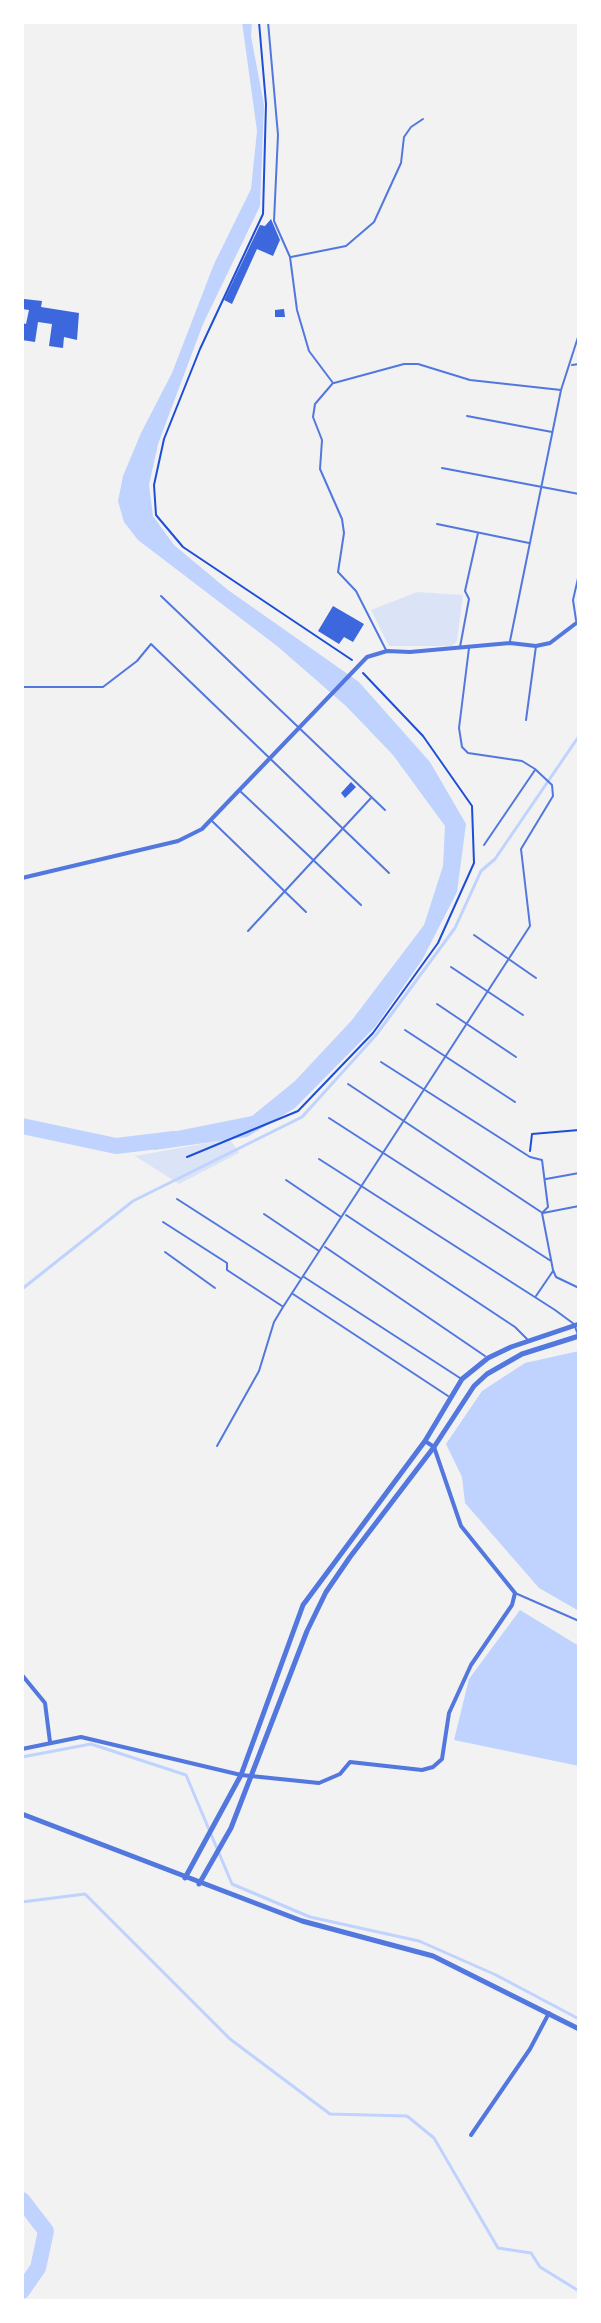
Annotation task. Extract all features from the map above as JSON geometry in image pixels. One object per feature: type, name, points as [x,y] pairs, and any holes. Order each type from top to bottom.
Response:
[{"type":"street","points":[[22,878],[178,841],[212,821],[367,657],[387,651],[510,643],[536,646],[550,643],[578,622]]},
{"type":"street","points":[[185,1878],[241,1775],[303,1605],[425,1441],[462,1379],[488,1358],[528,1340],[577,1324]]},
{"type":"street","points":[[199,1884],[231,1828],[255,1774],[307,1631],[326,1592],[434,1447],[461,1403],[487,1374],[522,1354],[579,1336]]},
{"type":"street","points":[[22,1749],[81,1737],[241,1775],[255,1774],[319,1783],[340,1774],[350,1762],[422,1770],[433,1767],[442,1759],[449,1713],[471,1665],[512,1605],[515,1593],[461,1526],[434,1447],[425,1441]]},
{"type":"street","points":[[22,1675],[45,1703],[50,1742]]},
{"type":"street","points":[[22,1814],[302,1921],[433,1956],[579,2029]]},
{"type":"street","points":[[471,2135],[530,2049],[549,2013]]},
{"type":"lane","points":[[268,22],[278,135],[274,221],[290,257],[297,310],[309,351],[333,383]]},
{"type":"lane","points":[[290,257],[346,246],[374,222],[401,163],[404,137],[411,127],[423,119]]},
{"type":"lane","points":[[510,643],[561,390],[579,334]]},
{"type":"lane","points":[[387,651],[356,591],[338,572],[344,533],[342,519],[320,469],[322,440],[313,417],[315,404],[333,383],[404,364],[418,364],[470,380],[561,390]]},
{"type":"lane","points":[[570,365],[579,364]]},
{"type":"lane","points":[[467,416],[553,432]]},
{"type":"lane","points":[[442,468],[579,494]]},
{"type":"lane","points":[[437,524],[530,544]]},
{"type":"lane","points":[[460,648],[469,599],[465,591],[478,533]]},
{"type":"lane","points":[[578,622],[573,600],[579,574]]},
{"type":"lane","points":[[161,596],[385,810]]},
{"type":"lane","points":[[22,687],[103,687],[137,661],[151,644],[389,873]]},
{"type":"lane","points":[[526,720],[536,646]]},
{"type":"lane","points":[[217,1446],[259,1371],[274,1322],[363,1188],[532,920],[521,849],[553,796],[552,785],[522,761],[468,753],[462,747],[459,728],[469,648]]},
{"type":"lane","points":[[484,845],[535,769]]},
{"type":"lane","points":[[240,791],[361,905]]},
{"type":"lane","points":[[248,931],[372,798]]},
{"type":"lane","points":[[212,821],[306,912]]},
{"type":"lane","points":[[474,935],[536,978]]},
{"type":"lane","points":[[451,967],[523,1015]]},
{"type":"lane","points":[[437,1004],[516,1057]]},
{"type":"lane","points":[[405,1030],[515,1102]]},
{"type":"lane","points":[[381,1062],[530,1157],[542,1160],[548,1207],[542,1213]]},
{"type":"lane","points":[[348,1084],[542,1213],[579,1206]]},
{"type":"lane","points":[[329,1118],[552,1262]]},
{"type":"lane","points":[[319,1159],[577,1324]]},
{"type":"lane","points":[[544,1179],[579,1173]]},
{"type":"lane","points":[[286,1180],[515,1327],[528,1340]]},
{"type":"lane","points":[[177,1199],[462,1379]]},
{"type":"lane","points":[[542,1213],[556,1277],[579,1288]]},
{"type":"lane","points":[[264,1214],[319,1252]]},
{"type":"lane","points":[[163,1222],[227,1263],[227,1270],[283,1307]]},
{"type":"lane","points":[[324,1246],[488,1358]]},
{"type":"lane","points":[[165,1252],[215,1288]]},
{"type":"lane","points":[[535,1297],[553,1270]]},
{"type":"lane","points":[[292,1293],[450,1397]]},
{"type":"lane","points":[[579,1318],[579,1336]]},
{"type":"lane","points":[[515,1593],[579,1621]]},
{"type":"path","points":[[259,22],[266,104],[263,214],[200,349],[164,439],[154,485],[156,515],[183,547],[352,660]]},
{"type":"path","points":[[187,1157],[298,1111],[373,1033],[438,943],[474,863],[472,806],[423,736],[363,672]]},
{"type":"path","points":[[530,1157],[532,1134],[579,1130]]},
{"type":"shaded area","points":[[417,592],[463,595],[457,641],[452,646],[389,646],[371,610]]},
{"type":"shaded area","points":[[230,1139],[239,1153],[179,1184],[135,1156]]},
{"type":"water","points":[[242,22],[252,22],[251,36],[264,105],[260,206],[203,324],[158,444],[149,485],[153,516],[174,545],[228,590],[359,682],[430,762],[466,824],[457,892],[422,960],[375,1027],[295,1108],[247,1137],[154,1150],[157,1135],[252,1116],[295,1081],[352,1020],[424,925],[443,866],[445,826],[393,755],[346,706],[277,646],[138,540],[124,522],[118,501],[123,476],[141,433],[172,373],[214,264],[251,189],[257,131]]},
{"type":"water","points":[[579,1351],[579,1611],[539,1588],[465,1503],[462,1477],[446,1444],[482,1391],[525,1363]]},
{"type":"water","points":[[520,1610],[579,1646],[579,1766],[454,1740],[469,1679]]},
{"type":"building","points":[[271,219],[280,240],[273,256],[257,249],[232,304],[224,300],[260,225],[265,226]]},
{"type":"building","points":[[24,299],[42,301],[41,307],[79,313],[77,340],[64,337],[63,348],[49,346],[52,324],[38,322],[35,342],[22,340],[22,323],[26,324],[29,310],[22,309]]},
{"type":"building","points":[[284,309],[285,317],[275,317],[275,310]]},
{"type":"building","points":[[333,606],[364,624],[353,642],[344,637],[339,644],[318,631]]},
{"type":"building","points":[[351,782],[356,787],[345,798],[341,793]]},
{"type":"waterway","points":[[22,1289],[133,1201],[302,1117],[376,1035],[455,928],[481,871],[495,859],[579,736]]},
{"type":"waterway","points":[[22,1126],[116,1146],[174,1139]]},
{"type":"waterway","points":[[22,1757],[91,1744],[186,1775],[232,1884],[310,1917],[419,1941],[496,1975],[579,2019]]},
{"type":"waterway","points":[[22,1902],[85,1894],[230,2039],[330,2114],[407,2116],[434,2138],[498,2248],[531,2253],[540,2267],[579,2291]]},
{"type":"waterway","points":[[22,2200],[46,2231],[38,2268],[22,2291]]}]
